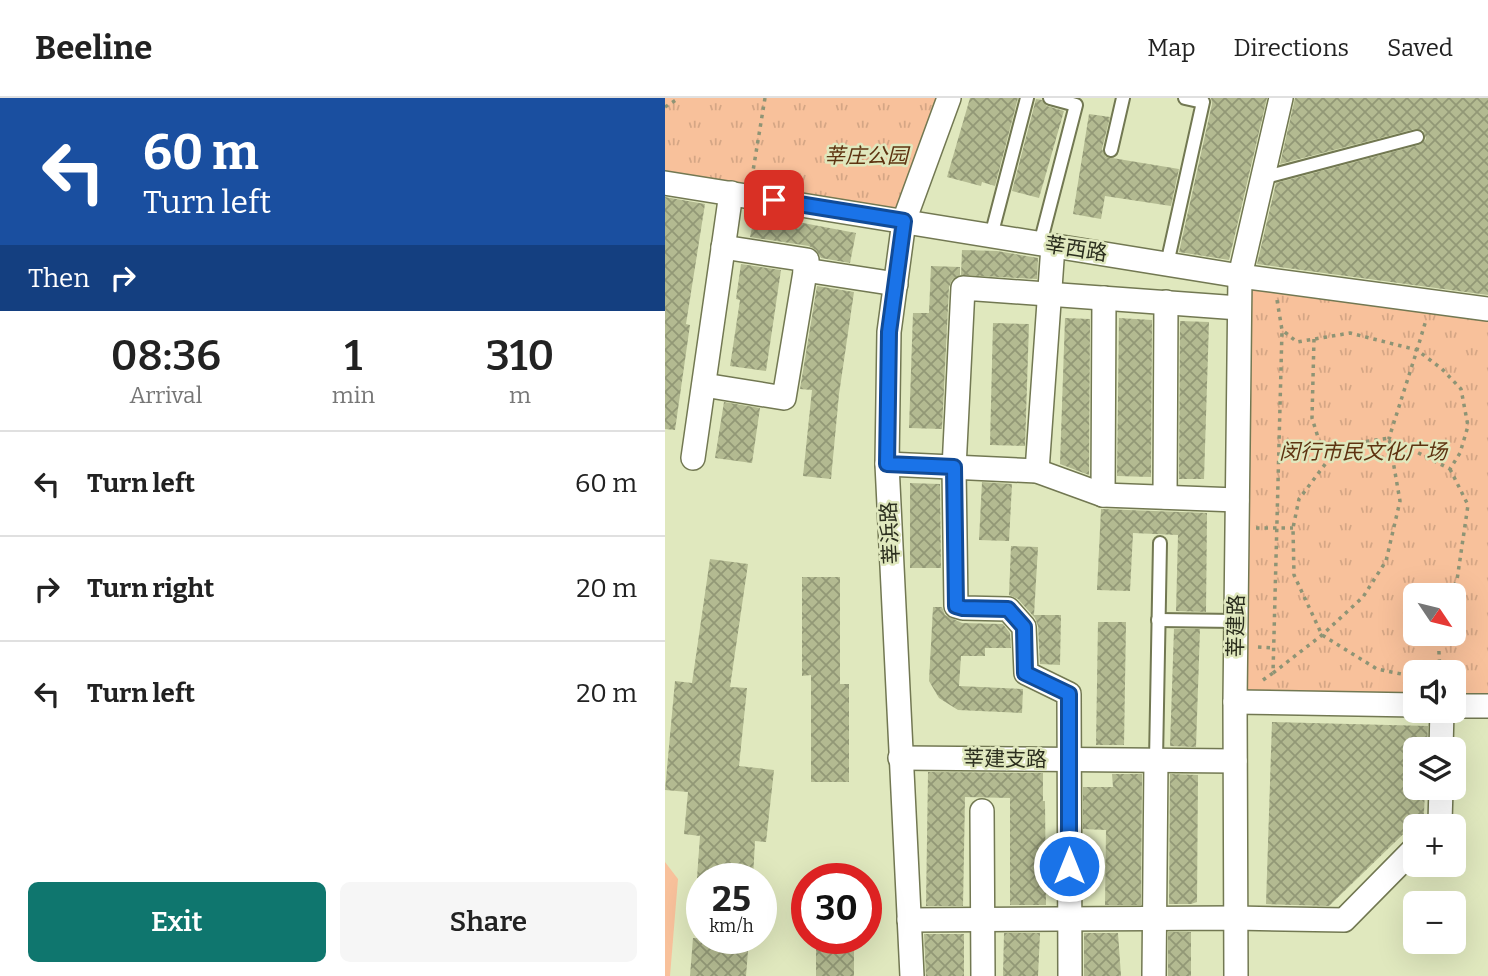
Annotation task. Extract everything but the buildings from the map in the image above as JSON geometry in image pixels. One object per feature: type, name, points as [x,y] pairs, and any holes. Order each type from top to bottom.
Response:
[{"type":"street","name":"莘浜路","points":[[912,976],[887,464],[889,332],[904,221],[949,98]]},
{"type":"street","name":"莘建路","points":[[1235,976],[1240,276],[1281,98]]},
{"type":"street","name":"莘西路","points":[[665,183],[1240,276],[1488,309]]},
{"type":"street","points":[[693,458],[723,247],[740,195]]},
{"type":"street","points":[[1037,471],[1050,294],[1047,245]]},
{"type":"street","points":[[703,385],[784,398],[807,260],[723,247]]},
{"type":"street","points":[[805,270],[896,284]]},
{"type":"street","points":[[1070,976],[1069,694],[1025,673],[1024,627],[1008,609],[956,606],[954,467],[963,288],[1239,308]]},
{"type":"street","points":[[1103,495],[1104,298]]},
{"type":"street","points":[[1165,497],[1166,302]]},
{"type":"street","points":[[887,464],[1037,471],[1103,495],[1237,500]]},
{"type":"street","points":[[1235,702],[1403,705]]},
{"type":"street","points":[[1466,706],[1488,706]]},
{"type":"street","name":"莘建支路","points":[[900,758],[1235,761]]},
{"type":"street","points":[[1154,976],[1156,760]]},
{"type":"street","points":[[982,811],[983,976]]},
{"type":"street","points":[[909,920],[1344,920],[1403,860]]},
{"type":"lane","points":[[991,236],[1027,98]]},
{"type":"lane","points":[[1047,245],[1076,104],[1050,98]]},
{"type":"lane","points":[[1111,150],[1123,98]]},
{"type":"lane","points":[[1167,264],[1203,102],[1185,98]]},
{"type":"lane","points":[[1262,178],[1417,137]]},
{"type":"lane","points":[[1156,760],[1160,543]]},
{"type":"lane","points":[[1159,620],[1236,621]]},
{"type":"path","points":[[665,107],[679,98]]},
{"type":"path","points":[[740,195],[765,98]]},
{"type":"path","points":[[1273,673],[1282,330],[1274,281]]},
{"type":"path","points":[[1235,702],[1322,635],[1363,597],[1386,561],[1400,501],[1389,438],[1432,302]]},
{"type":"path","points":[[1282,330],[1297,342],[1350,333],[1417,350],[1442,369],[1461,388],[1468,426],[1460,453],[1450,469]]},
{"type":"path","points":[[1314,339],[1312,418],[1326,463]]},
{"type":"path","points":[[1403,674],[1377,668],[1322,635],[1294,575],[1293,527],[1299,499],[1326,463],[1362,442],[1389,438],[1450,469],[1468,505],[1456,583]]},
{"type":"path","points":[[1237,527],[1293,527]]},
{"type":"green space","name":"莘庄公园","points":[[665,98],[949,98],[904,221],[665,183]]},
{"type":"green space","name":"闵行市民文化广场","points":[[1240,276],[1488,309],[1488,706],[1466,706],[1466,660],[1403,660],[1403,705],[1235,702]]},
{"type":"green space","points":[[665,862],[678,879],[670,976],[665,976]]},
{"type":"route","points":[[774,200],[904,221],[889,332],[887,464],[954,467],[956,606],[1008,609],[1024,627],[1025,673],[1069,694],[1069,866]]}]
